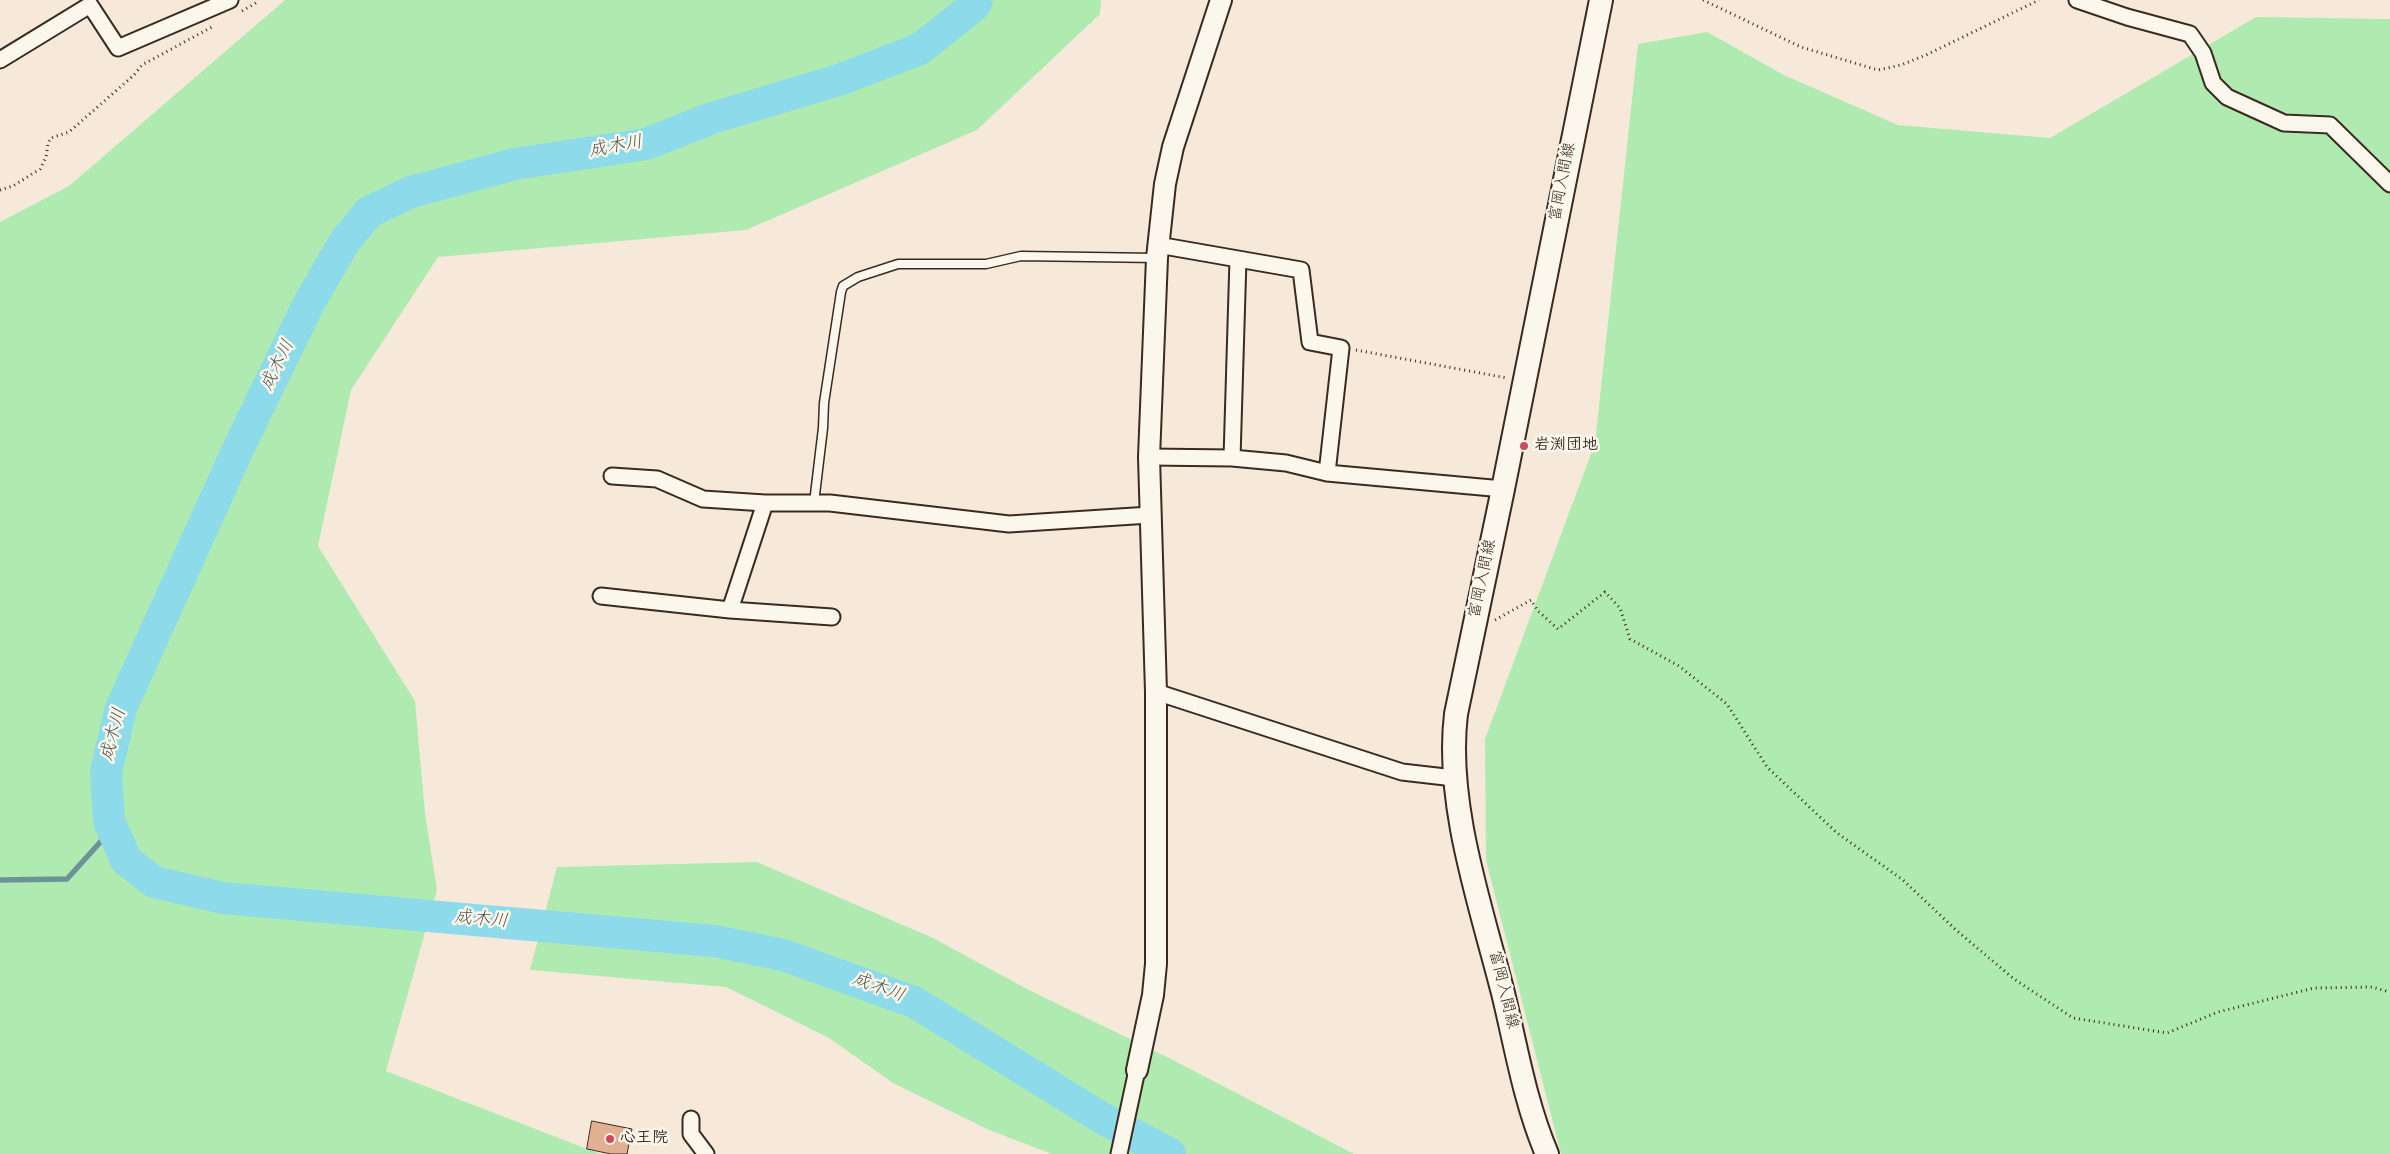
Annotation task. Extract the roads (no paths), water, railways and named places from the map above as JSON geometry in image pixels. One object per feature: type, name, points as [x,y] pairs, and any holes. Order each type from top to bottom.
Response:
[{"type":"main road","name":"富岡入間線","points":[[1547,1154],[1531,1107],[1468,853],[1454,778],[1452,746],[1456,714],[1474,622],[1503,489],[1601,0]]},
{"type":"street","points":[[0,60],[90,5],[118,48],[230,0]]},
{"type":"street","points":[[1119,1154],[1153,995],[1156,964],[1156,692],[1149,457],[1157,251],[1165,184],[1173,147],[1221,0]]},
{"type":"street","points":[[2077,0],[2127,17],[2190,34],[2203,53],[2213,83],[2227,97],[2284,123],[2330,125],[2390,184]]},
{"type":"street","points":[[1157,251],[1238,259],[1301,270],[1310,342],[1340,348],[1327,473]]},
{"type":"street","points":[[1232,458],[1238,259]]},
{"type":"street","points":[[1149,457],[1232,458],[1286,463],[1327,473],[1503,489]]},
{"type":"street","points":[[612,476],[657,479],[703,499],[765,503],[814,503],[1009,524],[1150,515]]},
{"type":"street","points":[[730,610],[765,503]]},
{"type":"street","points":[[601,596],[730,610],[832,617]]},
{"type":"street","points":[[1156,692],[1402,772],[1454,778]]},
{"type":"street","points":[[692,1120],[691,1134],[706,1154]]},
{"type":"lane","points":[[814,503],[824,403],[840,292],[843,286],[858,277],[898,264],[986,264],[1021,256],[1157,251]]},
{"type":"waterway","name":"成木川","points":[[977,0],[974,6],[920,49],[839,80],[712,118],[646,144],[515,164],[411,192],[369,212],[345,241],[309,303],[239,447],[121,708],[106,772],[109,821],[126,860],[154,882],[223,898],[714,941],[783,955],[914,1002],[1102,1118],[1170,1154]]},
{"type":"waterway","points":[[0,880],[67,879],[113,828]]},
{"type":"place","name":"岩渕団地","points":[[1524,446]]},
{"type":"place","name":"心王院","points":[[610,1139]]}]
